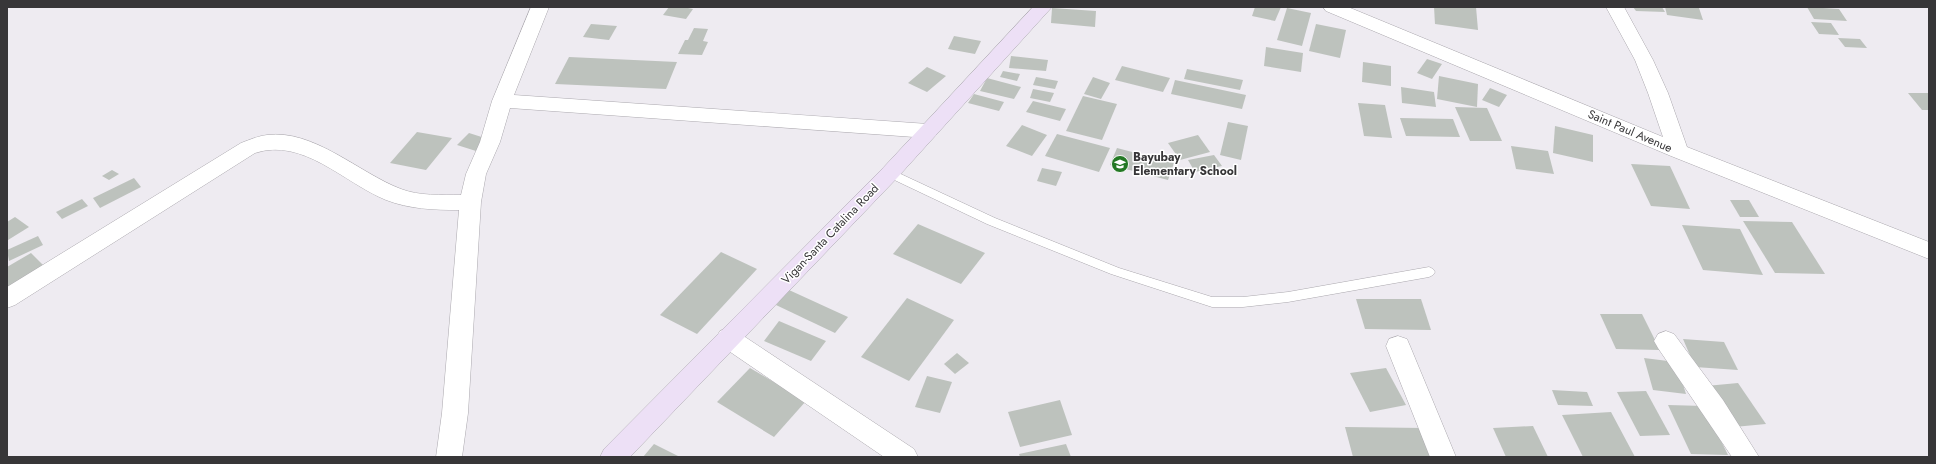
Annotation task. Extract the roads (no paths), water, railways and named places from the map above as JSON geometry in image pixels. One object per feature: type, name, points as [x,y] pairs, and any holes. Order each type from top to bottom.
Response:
[{"type":"main road","name":"Vigan-Santa Catalina Road","points":[[613,457],[890,173],[1043,7]]},
{"type":"street","points":[[449,457],[455,412],[470,202],[476,174],[490,142],[502,101],[540,7]]},
{"type":"street","name":"Saint Paul Avenue","points":[[1332,7],[1678,151],[1929,251]]},
{"type":"street","points":[[1615,7],[1644,60],[1658,94],[1678,151]]},
{"type":"street","points":[[502,101],[670,112],[788,124],[928,132]]},
{"type":"street","points":[[7,299],[248,148],[270,141],[284,141],[310,149],[365,181],[395,195],[440,203],[470,202]]},
{"type":"street","points":[[728,338],[905,457]]},
{"type":"street","points":[[1666,341],[1714,408],[1746,457]]},
{"type":"street","points":[[1398,346],[1443,457]]},
{"type":"lane","points":[[890,173],[991,221],[1115,271],[1212,302],[1242,302],[1288,297],[1429,272]]},
{"type":"place","name":"Bayubay Elementary School","points":[[1120,164]]}]
